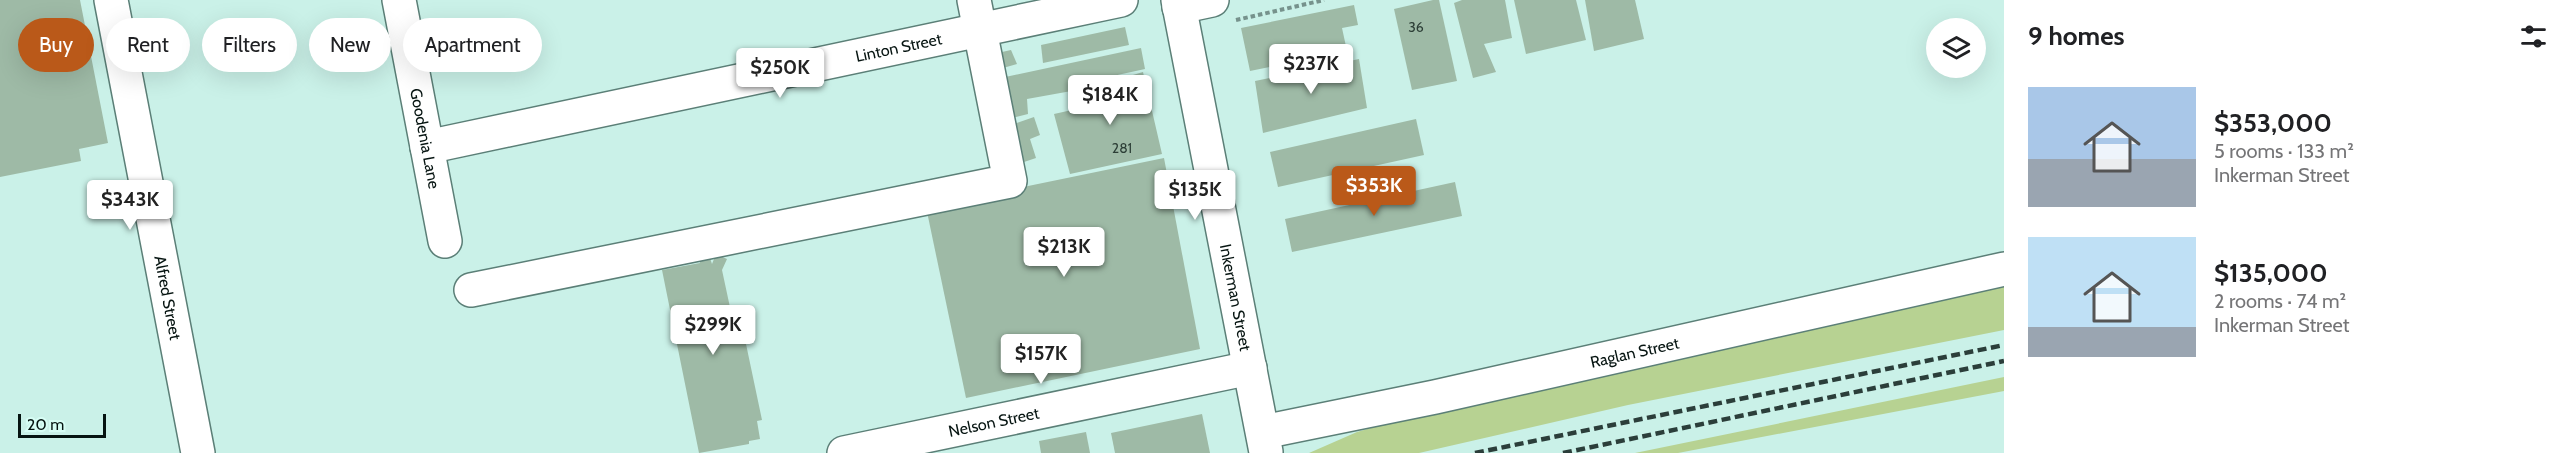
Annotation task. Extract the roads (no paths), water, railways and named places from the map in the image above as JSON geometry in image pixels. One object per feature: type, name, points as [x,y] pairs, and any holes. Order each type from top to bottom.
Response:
[{"type":"street","name":"Alfred Street","points":[[111,0],[198,453]]},
{"type":"street","name":"Goodenia Lane","points":[[399,0],[445,241]]},
{"type":"street","points":[[471,290],[1010,181],[974,0]]},
{"type":"street","name":"Linton Street","points":[[427,147],[1121,0]]},
{"type":"street","points":[[1178,4],[1222,10]]},
{"type":"street","name":"Inkerman Street","points":[[1178,4],[1265,442]]},
{"type":"street","name":"Raglan Street","points":[[1265,442],[1435,397],[2004,269]]},
{"type":"street","name":"Nelson Street","points":[[844,453],[1250,368]]},
{"type":"railway","points":[[1475,453],[2004,345]]},
{"type":"railway","points":[[1563,453],[2004,361]]}]
